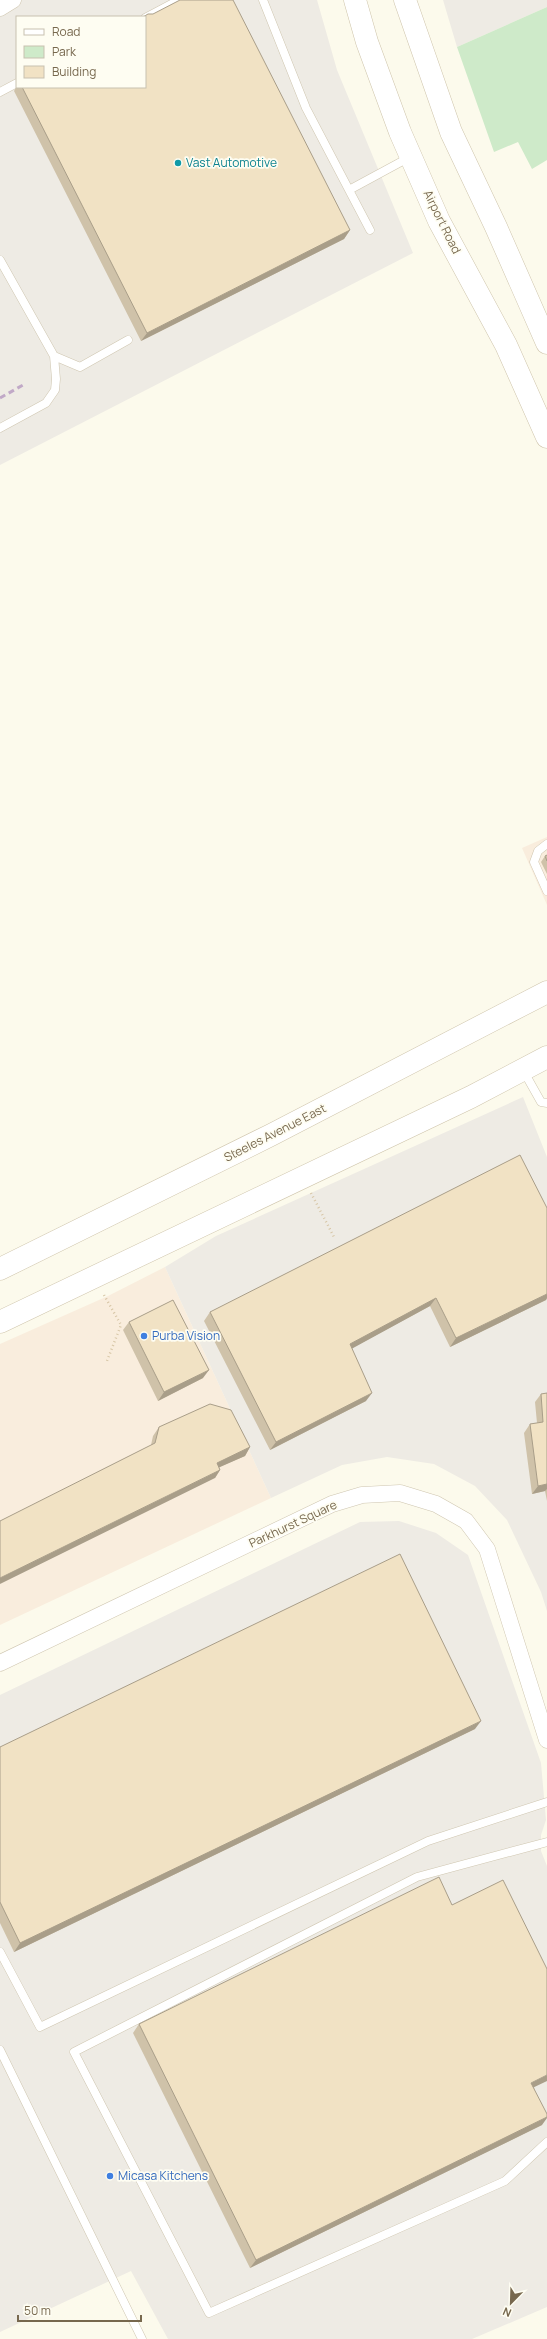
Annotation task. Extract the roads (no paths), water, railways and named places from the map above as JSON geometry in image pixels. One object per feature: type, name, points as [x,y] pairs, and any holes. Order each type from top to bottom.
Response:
[{"type":"main road","name":"Airport Road","points":[[355,0],[367,42],[411,157],[439,221],[509,352],[547,437]]},
{"type":"main road","points":[[405,0],[451,132],[496,227],[547,343]]},
{"type":"main road","name":"Steeles Avenue East","points":[[0,1268],[271,1135],[547,992]]},
{"type":"main road","points":[[0,1322],[471,1097],[547,1057]]},
{"type":"street","points":[[0,8],[13,0]]},
{"type":"street","name":"Parkhurst Square","points":[[0,1663],[332,1504],[362,1495],[400,1493],[436,1504],[466,1521],[487,1550],[547,1740]]},
{"type":"lane","points":[[146,17],[179,0]]},
{"type":"lane","points":[[263,0],[306,108],[370,230]]},
{"type":"lane","points":[[0,92],[16,84]]},
{"type":"lane","points":[[350,190],[411,157]]},
{"type":"lane","points":[[0,260],[54,356],[55,390],[46,403],[0,428]]},
{"type":"lane","points":[[54,356],[80,367],[128,340]]},
{"type":"lane","points":[[547,844],[538,851],[534,862],[547,891]]},
{"type":"lane","points":[[523,1070],[541,1102],[547,1103]]},
{"type":"lane","points":[[0,1952],[40,2027],[428,1841],[547,1802]]},
{"type":"lane","points":[[547,1842],[417,1877],[74,2052],[209,2313],[505,2181],[547,2142]]},
{"type":"lane","points":[[0,2050],[142,2339]]},
{"type":"railway","points":[[0,398],[23,385]]},
{"type":"place","name":"Vast Automotive","points":[[178,163]]},
{"type":"place","name":"Purba Vision","points":[[144,1336]]},
{"type":"place","name":"Micasa Kitchens","points":[[110,2176]]}]
